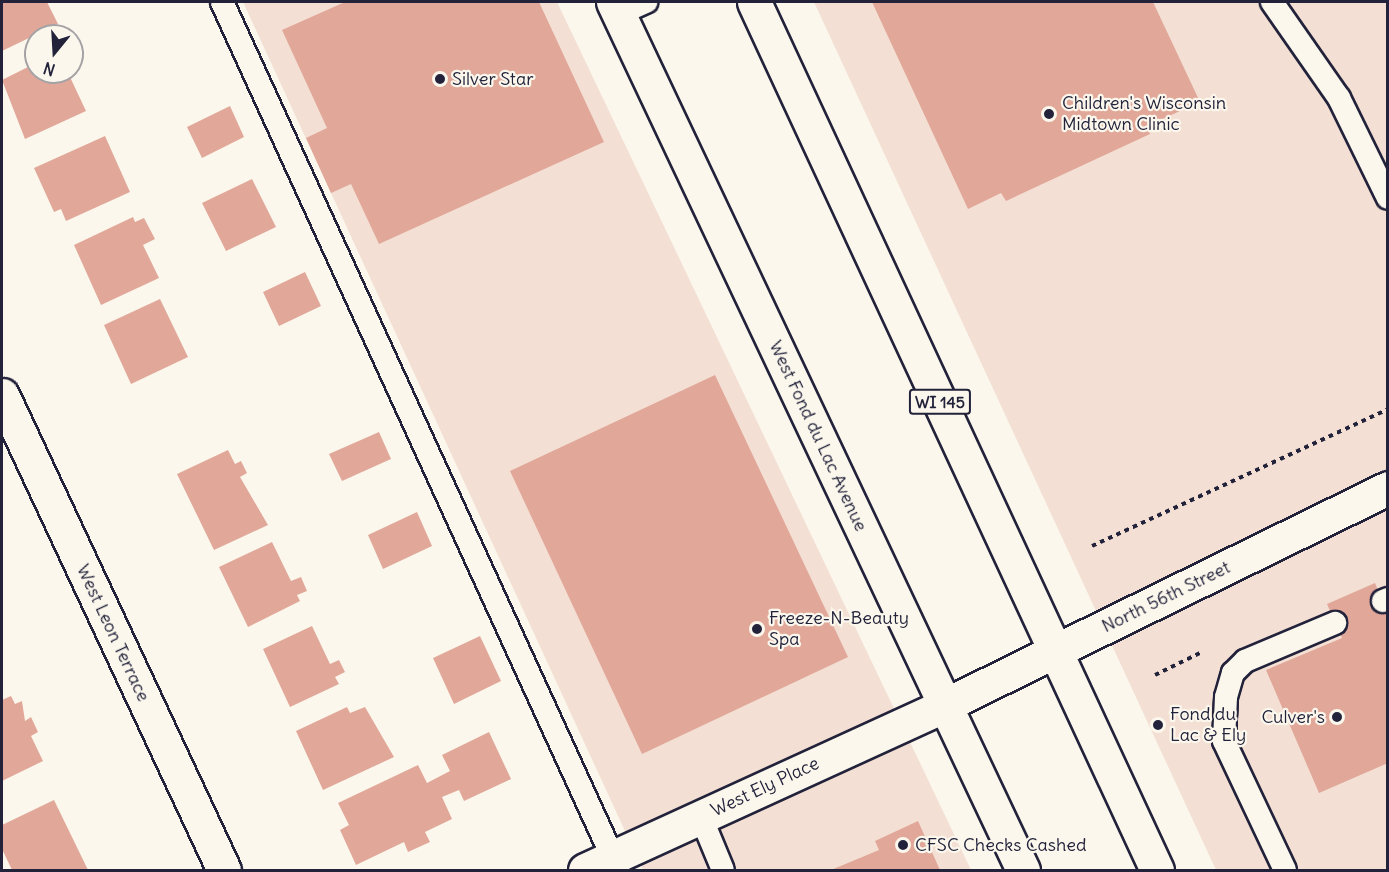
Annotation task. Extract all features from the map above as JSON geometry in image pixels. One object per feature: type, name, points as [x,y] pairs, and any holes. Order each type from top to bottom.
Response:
[{"type":"main road","name":"WI 145","points":[[754,2],[1157,870]]},
{"type":"main road","name":"West Fond du Lac Avenue","points":[[626,6],[945,705],[1023,870]]},
{"type":"main road","name":"West Leon Terrace","points":[[2,395],[224,870]]},
{"type":"main road","name":"North 56th Street","points":[[945,705],[1388,488]]},
{"type":"main road","name":"West Ely Place","points":[[606,866],[701,817],[945,705]]},
{"type":"lane","points":[[222,2],[606,866]]},
{"type":"lane","points":[[1272,2],[1339,98],[1388,198]]},
{"type":"lane","points":[[1285,870],[1224,741],[1226,697],[1233,673],[1245,661],[1335,622]]},
{"type":"lane","points":[[701,817],[723,870]]},
{"type":"path","points":[[1092,546],[1388,409]]},
{"type":"shaded area","points":[[243,2],[557,2],[971,870],[643,870]]},
{"type":"shaded area","points":[[814,2],[1387,2],[1387,870],[1216,870]]},
{"type":"building","points":[[2,2],[47,2],[58,24],[24,24],[24,40],[2,51]]},
{"type":"building","name":"Silver Star","points":[[345,2],[539,2],[604,142],[379,244],[351,184],[331,193],[306,138],[327,128],[282,30]]},
{"type":"building","name":"Children's Wisconsin Midtown Clinic","points":[[872,2],[1153,2],[1200,102],[1147,126],[1150,134],[1006,201],[1001,193],[968,209]]},
{"type":"building","points":[[24,69],[24,84],[73,84],[86,111],[25,139],[2,80]]},
{"type":"building","points":[[230,106],[244,137],[202,158],[187,127]]},
{"type":"building","points":[[105,136],[130,192],[66,221],[61,209],[54,212],[34,168]]},
{"type":"building","points":[[252,179],[276,227],[226,251],[202,203]]},
{"type":"building","points":[[133,217],[135,222],[144,218],[155,239],[143,245],[159,278],[101,305],[74,245]]},
{"type":"building","points":[[305,272],[321,306],[279,326],[263,292]]},
{"type":"building","points":[[160,299],[188,357],[131,384],[104,325]]},
{"type":"building","points":[[715,375],[848,657],[642,754],[510,471]]},
{"type":"building","points":[[379,432],[391,459],[342,481],[329,454]]},
{"type":"building","points":[[228,450],[235,464],[241,461],[247,473],[240,477],[268,525],[214,550],[177,474]]},
{"type":"building","points":[[417,512],[432,546],[383,569],[368,535]]},
{"type":"building","points":[[272,542],[291,581],[301,577],[307,591],[297,595],[300,601],[248,627],[219,567]]},
{"type":"building","name":"Culver's","points":[[1375,583],[1388,613],[1388,763],[1319,793],[1266,670],[1342,638],[1327,604]]},
{"type":"building","points":[[312,626],[330,664],[339,660],[345,672],[335,677],[339,684],[290,707],[263,649]]},
{"type":"building","points":[[480,636],[501,681],[454,704],[433,658]]},
{"type":"building","points":[[11,696],[15,704],[22,701],[25,721],[31,717],[38,732],[31,736],[43,761],[2,781],[2,700]]},
{"type":"building","points":[[347,707],[350,713],[365,707],[394,757],[323,790],[296,731]]},
{"type":"building","points":[[489,732],[511,779],[464,801],[459,790],[442,797],[452,819],[425,832],[430,842],[408,852],[404,842],[356,865],[340,830],[349,825],[338,803],[418,765],[427,783],[450,771],[442,755]]},
{"type":"building","points":[[54,800],[88,870],[12,870],[2,849],[2,825]]},
{"type":"building","name":"CFSC Checks Cashed","points":[[918,821],[940,870],[831,870],[879,850],[875,841]]},
{"type":"place","name":"Silver Star","points":[[440,79]]},
{"type":"place","name":"Children's Wisconsin Midtown Clinic","points":[[1049,114]]},
{"type":"place","name":"Freeze-N-Beauty Spa","points":[[757,629]]},
{"type":"place","name":"Culver's","points":[[1337,717]]},
{"type":"place","name":"Fond du Lac & Ely","points":[[1158,725]]},
{"type":"place","name":"CFSC Checks Cashed","points":[[903,845]]}]
